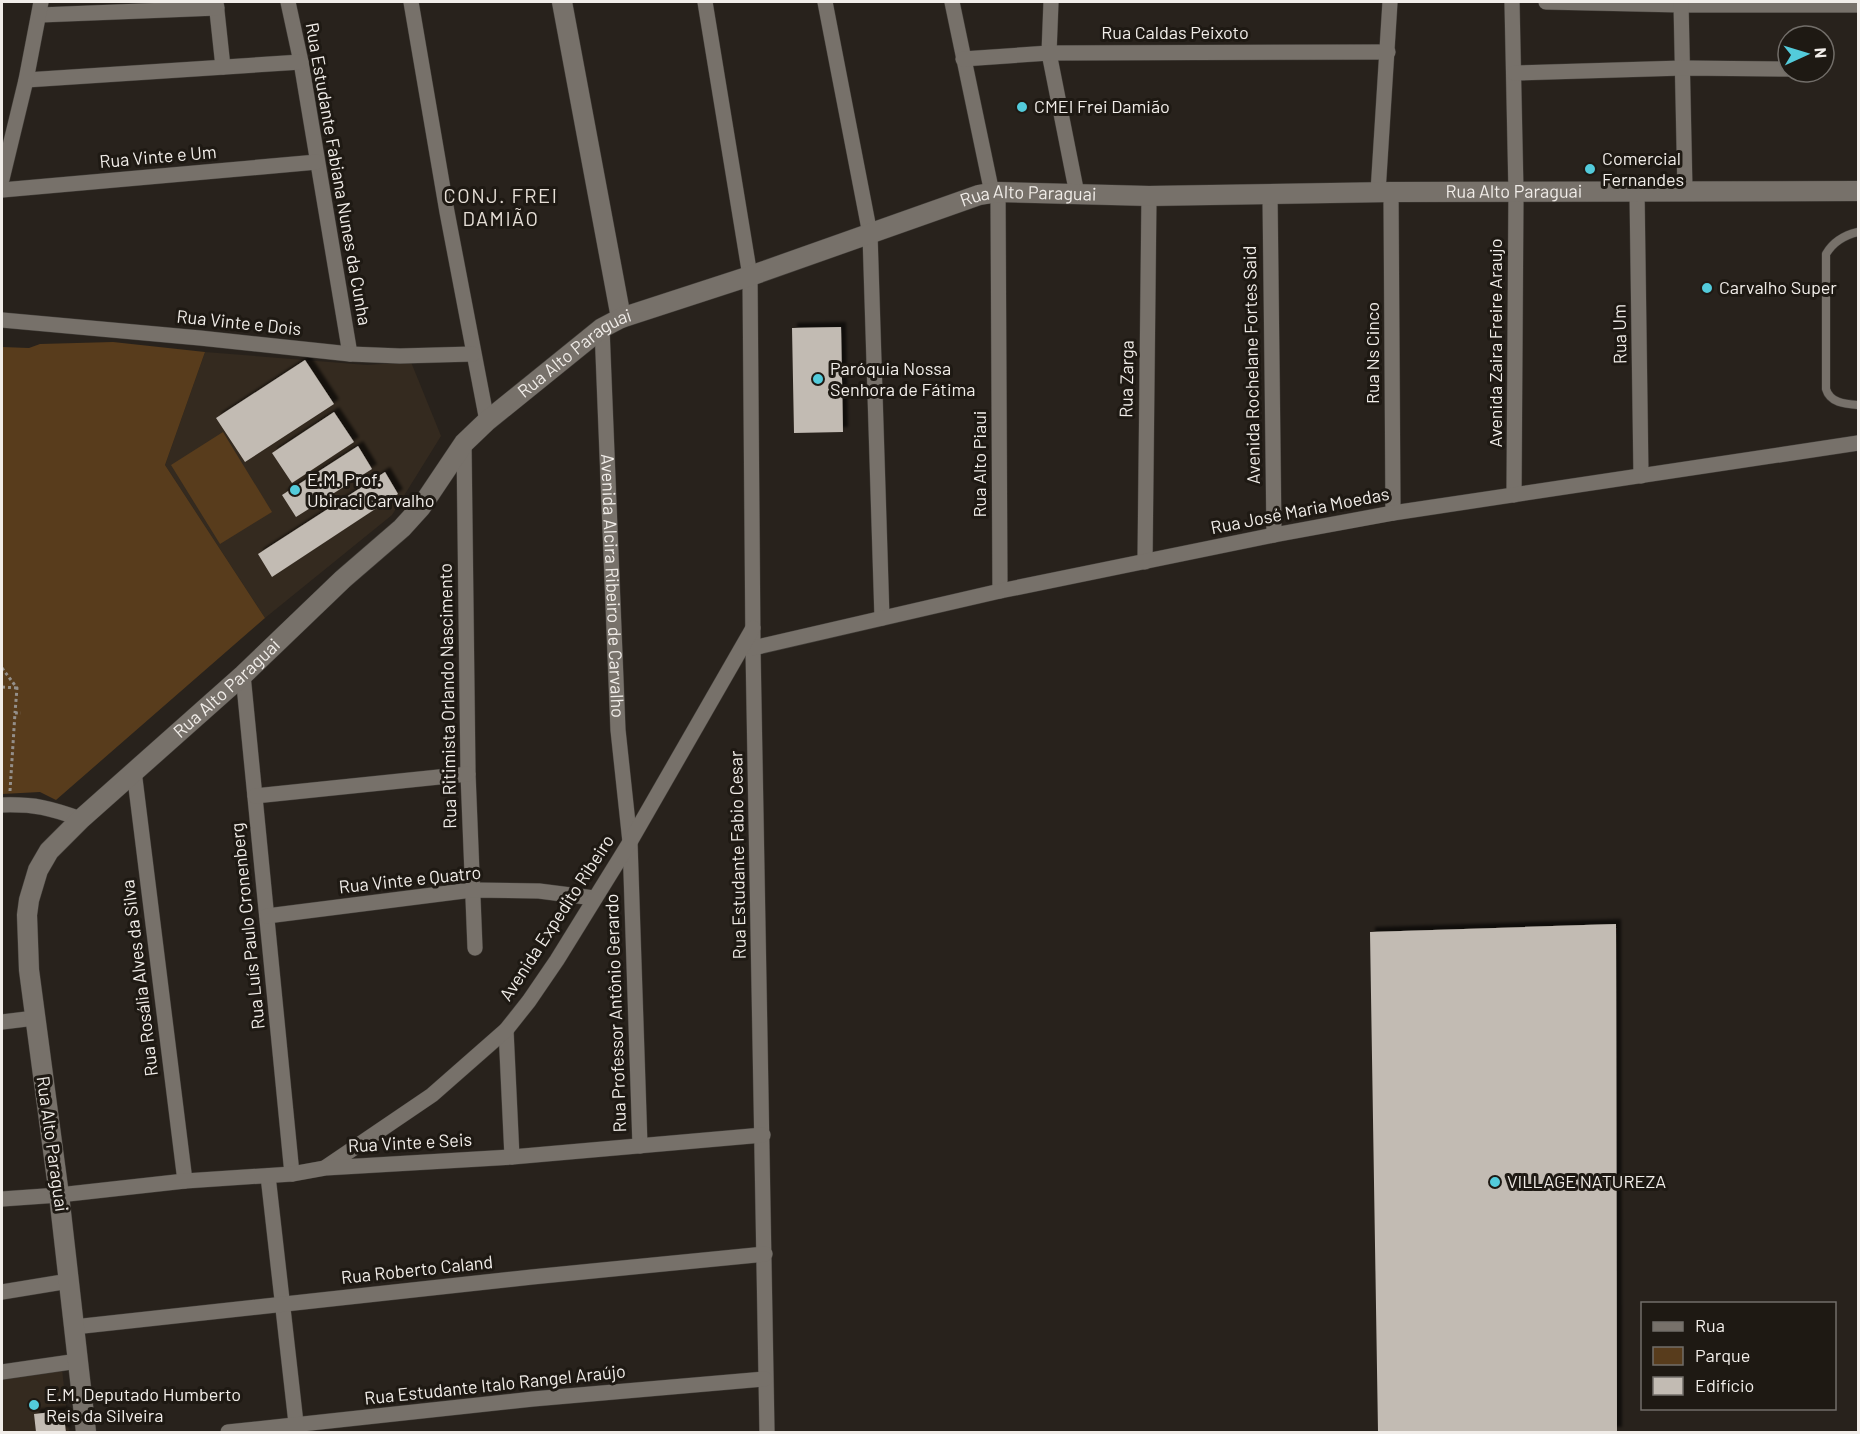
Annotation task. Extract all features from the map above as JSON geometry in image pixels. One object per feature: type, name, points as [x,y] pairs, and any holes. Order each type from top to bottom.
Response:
[{"type":"street","name":"Rua Estudante Fabiana Nunes da Cunha","points":[[288,2],[301,62],[350,354]]},
{"type":"street","points":[[411,2],[473,354],[487,421]]},
{"type":"street","points":[[562,2],[621,318]]},
{"type":"street","name":"Rua Estudante Fabio Cesar","points":[[705,2],[750,276],[753,648],[767,1432]]},
{"type":"street","points":[[825,2],[870,234],[882,618]]},
{"type":"street","name":"Rua Alto Piaui","points":[[952,2],[995,193],[1000,591]]},
{"type":"street","points":[[1051,2],[1049,53],[1077,194]]},
{"type":"street","name":"Rua Ns Cinco","points":[[1390,2],[1385,192],[1393,513]]},
{"type":"street","name":"Avenida Zaira Freire Araujo","points":[[1512,2],[1516,192],[1514,495]]},
{"type":"street","points":[[1546,2],[1858,5]]},
{"type":"street","points":[[1681,3],[1685,191]]},
{"type":"street","points":[[2,179],[26,80],[40,8],[217,5],[223,67]]},
{"type":"street","name":"Rua Caldas Peixoto","points":[[963,59],[1049,53],[1388,52]]},
{"type":"street","points":[[26,80],[301,62]]},
{"type":"street","points":[[1514,73],[1683,68],[1776,69]]},
{"type":"street","name":"Rua Vinte e Um","points":[[2,190],[317,162]]},
{"type":"street","name":"Rua Um","points":[[1637,191],[1641,476]]},
{"type":"street","name":"Rua Alto Paraguai","points":[[86,1432],[26,932],[29,900],[38,870],[49,851],[81,819],[243,675],[343,579],[402,528],[421,507],[464,442],[602,328],[621,318],[750,276],[979,195],[995,193],[1149,196],[1385,192],[1858,191]]},
{"type":"street","name":"Avenida Rochelane Fortes Said","points":[[1270,195],[1274,535]]},
{"type":"street","name":"Rua Zarga","points":[[1145,562],[1149,196]]},
{"type":"street","name":"Rua Vinte e Dois","points":[[2,320],[350,354],[400,357],[473,354]]},
{"type":"street","name":"Avenida Alcira Ribeiro de Carvalho","points":[[602,328],[618,730],[630,843]]},
{"type":"street","name":"Rua Ritimista Orlando Nascimento","points":[[464,442],[468,774],[475,948]]},
{"type":"street","name":"Rua José Maria Moedas","points":[[753,648],[1000,591],[1274,535],[1393,513],[1858,443]]},
{"type":"street","name":"Avenida Expedito Ribeiro","points":[[325,1168],[432,1095],[506,1030],[529,1002],[558,960],[594,898],[630,843],[753,627]]},
{"type":"street","name":"Rua Luís Paulo Cronenberg","points":[[243,675],[292,1174]]},
{"type":"street","name":"Rua Rosália Alves da Silva","points":[[134,771],[184,1181]]},
{"type":"street","points":[[255,796],[468,774]]},
{"type":"street","points":[[5,805],[32,804],[81,819]]},
{"type":"street","name":"Rua Professor Antônio Gerardo","points":[[630,843],[640,1146]]},
{"type":"street","name":"Rua Vinte e Quatro","points":[[267,916],[472,890],[539,891],[594,898]]},
{"type":"street","points":[[2,1022],[35,1018]]},
{"type":"street","points":[[506,1030],[513,1157]]},
{"type":"street","name":"Rua Vinte e Seis","points":[[2,1199],[184,1181],[292,1174],[325,1168],[513,1157],[763,1135]]},
{"type":"street","points":[[268,1176],[297,1428]]},
{"type":"street","name":"Rua Roberto Caland","points":[[74,1327],[765,1254]]},
{"type":"street","points":[[2,1292],[69,1281]]},
{"type":"street","points":[[2,1372],[78,1361]]},
{"type":"street","name":"Rua Estudante Italo Rangel Araújo","points":[[228,1432],[297,1428],[534,1399],[765,1378]]},
{"type":"lane","points":[[1858,232],[1847,235],[1826,254],[1826,389],[1832,400],[1858,405]]},
{"type":"path","points":[[2,668],[17,688],[5,805]]},
{"type":"path","points":[[2,687],[17,688]]},
{"type":"path","points":[[15,712],[21,713]]},
{"type":"shaded area","name":"E.M. Prof. Ubiraci Carvalho","points":[[205,352],[367,365],[411,362],[441,436],[392,515],[265,618],[165,465]]},
{"type":"shaded area","name":"E.M. Deputado Humberto Reis da Silveira","points":[[62,1369],[69,1432],[2,1432],[2,1377]]},
{"type":"green space","points":[[113,342],[205,352],[165,465],[265,618],[56,800],[40,792],[2,794],[2,347],[29,348],[40,344]]},
{"type":"green space","points":[[223,432],[272,512],[220,544],[171,465]]},
{"type":"building","points":[[841,327],[843,432],[794,433],[792,328]]},
{"type":"building","points":[[305,360],[334,404],[245,462],[216,418]]},
{"type":"building","points":[[334,412],[354,442],[292,483],[272,453]]},
{"type":"building","points":[[358,446],[372,469],[296,517],[282,495]]},
{"type":"building","points":[[385,472],[398,494],[272,577],[258,554]]},
{"type":"building","name":"VILLAGE NATUREZA","points":[[1616,924],[1617,1432],[1378,1432],[1370,932]]},
{"type":"building","points":[[63,1411],[66,1432],[36,1432],[34,1414]]},
{"type":"place","name":"CMEI Frei Damião","points":[[1022,107]]},
{"type":"place","name":"Comercial Fernandes","points":[[1590,169]]},
{"type":"place","name":"Carvalho Super","points":[[1707,288]]},
{"type":"place","name":"Paróquia Nossa Senhora de Fátima","points":[[818,379]]},
{"type":"place","name":"E.M. Prof. Ubiraci Carvalho","points":[[295,490]]},
{"type":"place","name":"VILLAGE NATUREZA","points":[[1495,1182]]},
{"type":"place","name":"E.M. Deputado Humberto Reis da Silveira","points":[[34,1405]]},
{"type":"district","name":"CONJ. FREI DAMIÃO","points":[[501,208]]}]
